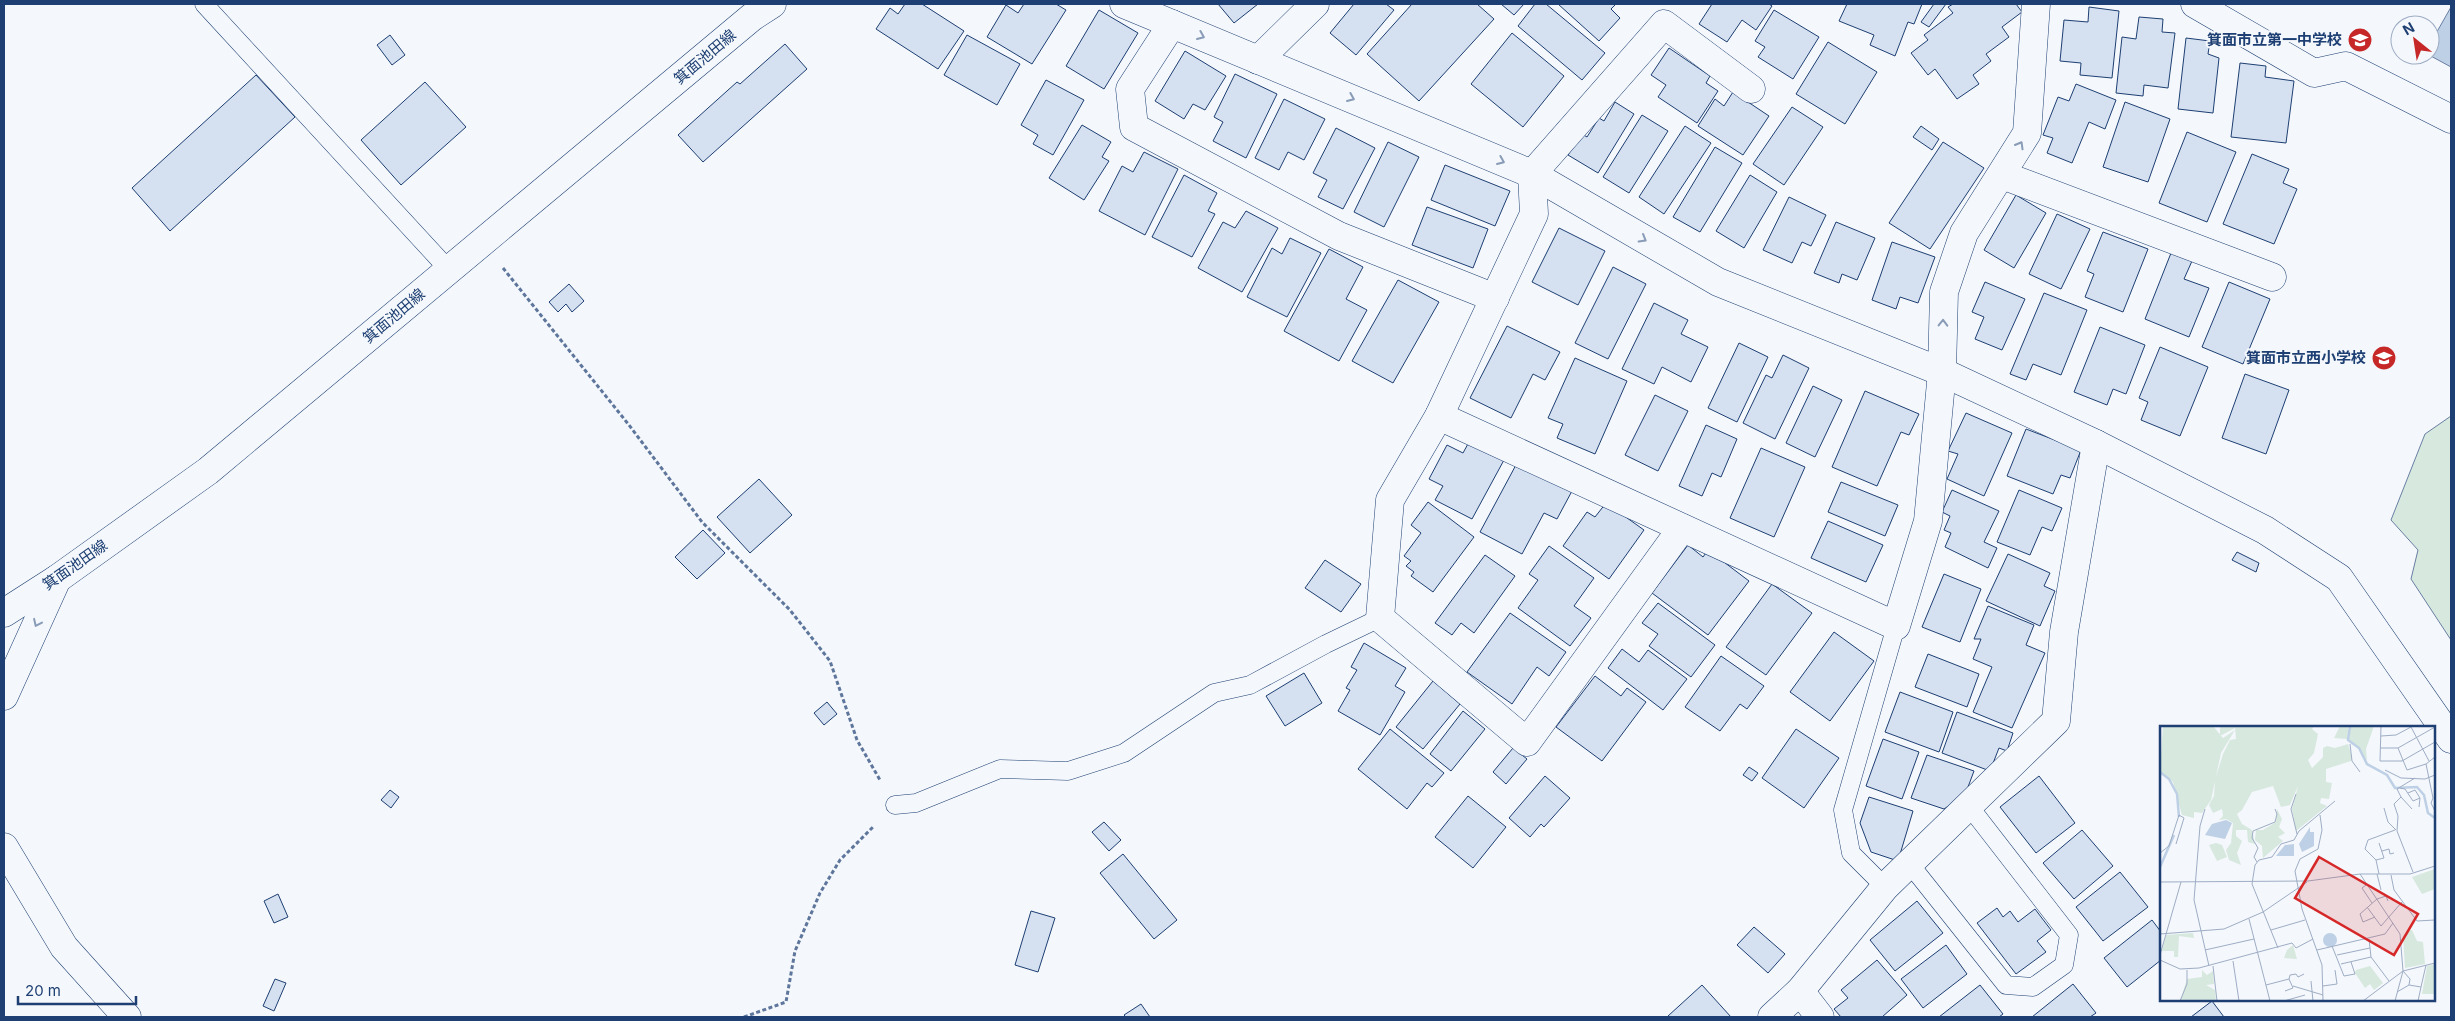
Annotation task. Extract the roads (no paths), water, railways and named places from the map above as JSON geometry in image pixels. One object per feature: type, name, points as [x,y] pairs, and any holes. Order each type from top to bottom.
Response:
[{"type":"street","name":"箕面池田線","points":[[4,613],[57,579],[208,471],[744,24],[772,4]]},
{"type":"street","points":[[1124,4],[1532,174],[1718,282],[1942,372],[2096,444],[2265,530],[2338,578],[2451,739]]},
{"type":"street","points":[[1258,60],[1315,4]]},
{"type":"street","points":[[1439,416],[1896,626],[1928,521],[1942,372],[1944,292],[1964,233],[2027,133],[2036,4]]},
{"type":"street","points":[[2195,4],[2314,73],[2346,66],[2451,119]]},
{"type":"street","points":[[1172,24],[1130,89],[1134,127],[1339,236],[1495,298]]},
{"type":"street","points":[[1682,528],[1527,742],[1380,618],[1390,500],[1439,416],[1534,214],[1532,174],[1664,24],[1751,88]]},
{"type":"street","points":[[2002,175],[2272,276]]},
{"type":"street","points":[[1772,1017],[1800,992],[1885,887],[2056,721],[2064,632],[2096,444]]},
{"type":"street","points":[[4,696],[57,579]]},
{"type":"street","points":[[4,847],[64,946],[127,1017]]},
{"type":"street","points":[[1800,992],[1820,1017]]},
{"type":"lane","points":[[204,4],[449,270]]},
{"type":"lane","points":[[895,805],[916,803],[1000,769],[1068,771],[1124,753],[1214,693],[1250,685],[1326,644],[1380,618]]},
{"type":"lane","points":[[1885,887],[1851,853],[1843,810],[1896,626]]},
{"type":"lane","points":[[1909,863],[2006,985],[2032,987],[2064,965],[2069,935],[1969,806]]},
{"type":"water","points":[[2451,7],[2451,67],[2440,61],[2440,26]]},
{"type":"place","name":"箕面市立第一中学校","points":[[2360,40]]},
{"type":"place","name":"箕面市立西小学校","points":[[2384,358]]}]
